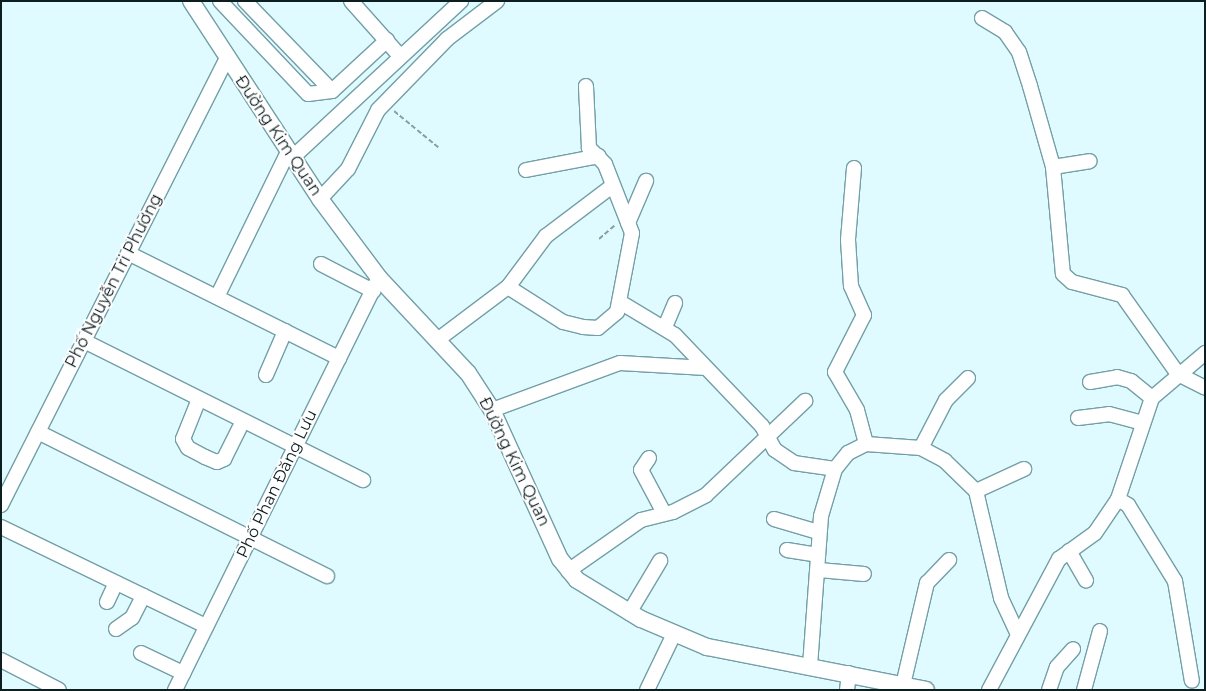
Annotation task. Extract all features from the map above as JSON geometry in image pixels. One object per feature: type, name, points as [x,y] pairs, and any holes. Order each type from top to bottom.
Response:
[{"type":"main road","name":"Đường Kim Quan","points":[[191,1],[376,284],[440,338],[492,410],[568,571]]},
{"type":"main road","points":[[568,571],[629,613],[673,636],[707,647],[849,673],[926,690]]},
{"type":"street","points":[[220,1],[308,94],[332,91],[387,40]]},
{"type":"street","points":[[245,1],[332,91]]},
{"type":"street","points":[[217,297],[290,155],[461,1]]},
{"type":"street","points":[[320,199],[348,169],[373,118],[386,103],[446,39],[497,1]]},
{"type":"street","points":[[354,2],[400,56]]},
{"type":"street","points":[[982,18],[1005,32],[1019,52],[1053,167],[1063,274],[1072,282],[1122,294],[1178,374],[1205,388]]},
{"type":"street","name":"Phố Nguyễn Tri Phương","points":[[1,505],[227,58]]},
{"type":"street","points":[[508,287],[563,322],[583,328],[598,328],[612,321],[620,302],[620,284],[633,243],[626,220],[599,156],[587,141],[590,107],[586,86]]},
{"type":"street","points":[[526,170],[599,156]]},
{"type":"street","points":[[1053,167],[1090,162]]},
{"type":"street","points":[[854,168],[848,249],[851,286],[864,315],[835,372],[857,410],[866,444]]},
{"type":"street","points":[[626,220],[646,180]]},
{"type":"street","points":[[440,338],[508,287],[546,236],[612,186]]},
{"type":"street","points":[[128,253],[339,358]]},
{"type":"street","points":[[321,264],[376,284]]},
{"type":"street","name":"Phố Phan Đăng Lưu","points":[[174,690],[376,284]]},
{"type":"street","points":[[620,302],[665,327],[706,368],[769,438],[774,450],[794,463],[835,469]]},
{"type":"street","points":[[665,327],[675,303]]},
{"type":"street","points":[[266,375],[285,331]]},
{"type":"street","points":[[84,341],[295,448],[364,480]]},
{"type":"street","points":[[989,690],[1048,576],[1069,551],[1095,532],[1118,499],[1152,398],[1205,353]]},
{"type":"street","points":[[492,410],[620,363],[706,368]]},
{"type":"street","points":[[1090,382],[1117,377],[1131,381],[1152,398]]},
{"type":"street","points":[[920,448],[946,400],[968,378]]},
{"type":"street","points":[[199,399],[183,439],[188,448],[217,462],[224,459],[243,422]]},
{"type":"street","points":[[568,571],[641,520],[664,513],[706,495],[769,438],[805,401]]},
{"type":"street","points":[[1078,418],[1109,414],[1143,423]]},
{"type":"street","points":[[38,432],[327,576]]},
{"type":"street","points":[[810,666],[819,570],[818,532],[835,469],[848,453],[866,444],[920,448],[945,461],[976,491],[1001,598],[1017,633]]},
{"type":"street","points":[[649,458],[641,470],[664,513]]},
{"type":"street","points":[[976,491],[1024,469]]},
{"type":"street","points":[[1118,499],[1133,513],[1175,580],[1192,681]]},
{"type":"street","points":[[774,519],[818,532]]},
{"type":"street","points":[[1,527],[206,626]]},
{"type":"street","points":[[787,550],[804,556],[818,555]]},
{"type":"street","points":[[1069,551],[1086,580]]},
{"type":"street","points":[[903,685],[927,583],[949,560]]},
{"type":"street","points":[[629,613],[660,561]]},
{"type":"street","points":[[819,570],[864,574]]},
{"type":"street","points":[[107,602],[116,583]]},
{"type":"street","points":[[116,629],[132,618],[143,596]]},
{"type":"street","points":[[1084,690],[1100,631]]},
{"type":"street","points":[[647,690],[673,636]]},
{"type":"street","points":[[1049,690],[1057,667],[1074,649]]},
{"type":"street","points":[[141,653],[183,673]]},
{"type":"street","points":[[1,660],[38,685],[59,690]]},
{"type":"street","points":[[847,690],[849,673]]},
{"type":"path","points":[[386,103],[439,148]]},
{"type":"path","points":[[599,239],[626,220]]}]
